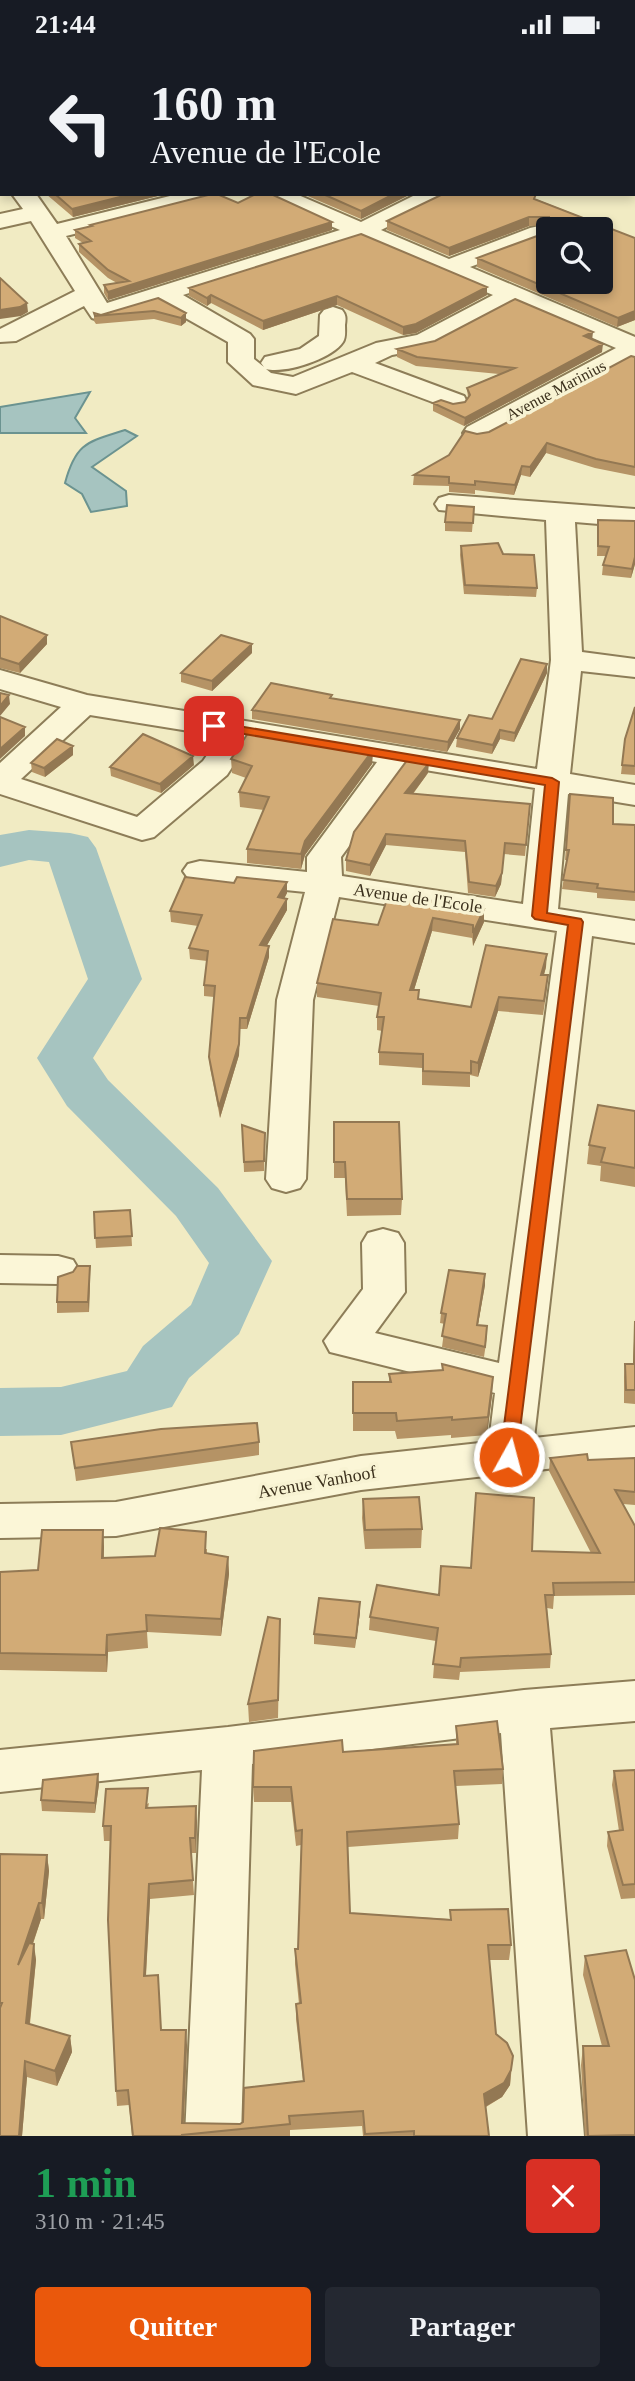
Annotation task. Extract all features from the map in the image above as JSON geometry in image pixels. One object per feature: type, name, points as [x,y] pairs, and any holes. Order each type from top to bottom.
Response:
[{"type":"street","points":[[0,221],[38,213],[110,220],[199,196]]},
{"type":"street","points":[[280,196],[635,347]]},
{"type":"street","points":[[38,213],[101,313],[361,231],[432,196]]},
{"type":"street","points":[[449,267],[536,234]]},
{"type":"street","points":[[241,362],[262,379],[296,386],[385,349],[425,341],[536,281]]},
{"type":"street","points":[[7,336],[89,293]]},
{"type":"street","points":[[162,294],[241,339],[241,362]]},
{"type":"street","points":[[241,362],[276,363],[309,355],[332,339],[333,315]]},
{"type":"street","name":"Avenue Marinius","points":[[477,433],[635,347]]},
{"type":"street","points":[[352,363],[454,402]]},
{"type":"street","points":[[449,504],[635,518]]},
{"type":"street","points":[[509,1457],[518,1383],[558,919],[552,782],[567,660],[560,513]]},
{"type":"street","points":[[567,660],[635,668]]},
{"type":"street","points":[[0,679],[83,703],[635,795]]},
{"type":"street","points":[[83,703],[0,782],[142,830],[215,768],[240,730]]},
{"type":"street","points":[[286,1179],[295,1000],[325,884],[324,857],[397,757]]},
{"type":"street","name":"Avenue de l'Ecole","points":[[200,871],[325,884],[635,932]]},
{"type":"street","points":[[383,1243],[384,1292],[345,1341],[518,1383]]},
{"type":"street","points":[[0,1269],[58,1270]]},
{"type":"street","name":"Avenue Vanhoof","points":[[0,1521],[116,1519],[361,1473],[635,1443]]},
{"type":"street","points":[[0,1771],[228,1747],[524,1710],[635,1700]]},
{"type":"street","points":[[524,1710],[556,2136]]},
{"type":"street","points":[[213,2136],[228,1747]]},
{"type":"water","points":[[90,392],[75,418],[86,433],[0,433],[0,407]]},
{"type":"water","points":[[125,430],[137,436],[92,467],[126,491],[127,506],[91,512],[82,494],[65,483],[69,469],[85,446]]},
{"type":"building","points":[[57,196],[124,196],[72,209]]},
{"type":"building","points":[[204,196],[222,196],[238,203],[252,196],[275,196],[332,222],[108,292],[104,285],[129,281],[108,270],[79,244],[91,241],[75,230],[92,226],[90,225]]},
{"type":"building","points":[[327,196],[390,196],[361,211]]},
{"type":"building","points":[[439,196],[535,196],[534,199],[581,217],[529,217],[449,248],[387,221]]},
{"type":"building","points":[[613,230],[635,238],[635,311],[618,318],[562,294],[613,294]]},
{"type":"building","points":[[361,234],[487,287],[416,324],[403,327],[337,296],[263,321],[211,295],[207,298],[189,288]]},
{"type":"building","points":[[536,236],[536,283],[477,258]]},
{"type":"building","points":[[0,278],[27,303],[20,307],[0,310]]},
{"type":"building","points":[[158,298],[186,313],[181,318],[154,311],[95,316],[94,313],[101,315]]},
{"type":"building","points":[[515,299],[593,332],[584,336],[603,344],[465,418],[433,403],[441,400],[453,404],[465,402],[470,395],[467,388],[515,368],[417,357],[397,349],[435,341]]},
{"type":"building","points":[[631,356],[635,357],[635,467],[596,459],[547,443],[530,467],[522,466],[515,485],[475,481],[475,485],[449,483],[449,477],[414,475],[449,455],[465,431],[477,434],[489,432]]},
{"type":"building","points":[[447,505],[474,507],[473,523],[445,522]]},
{"type":"building","points":[[598,520],[635,521],[635,557],[632,569],[603,565],[609,547],[598,546]]},
{"type":"building","points":[[498,543],[503,554],[534,555],[537,588],[465,585],[461,546]]},
{"type":"building","points":[[0,616],[47,635],[19,664],[0,658]]},
{"type":"building","points":[[221,635],[252,644],[212,681],[181,673]]},
{"type":"building","points":[[521,659],[547,664],[515,733],[500,730],[493,745],[457,738],[469,715],[492,719]]},
{"type":"building","points":[[271,683],[332,695],[330,698],[460,720],[448,742],[252,710]]},
{"type":"building","points":[[0,693],[9,695],[0,706]]},
{"type":"building","points":[[635,707],[635,766],[622,765],[625,739]]},
{"type":"building","points":[[0,717],[25,727],[0,749]]},
{"type":"building","points":[[250,730],[373,750],[305,841],[301,854],[247,849],[269,797],[239,792],[252,766],[231,759]]},
{"type":"building","points":[[143,734],[193,756],[160,784],[110,767]]},
{"type":"building","points":[[57,739],[73,746],[44,768],[31,763]]},
{"type":"building","points":[[408,759],[429,763],[405,793],[530,804],[526,845],[505,843],[502,873],[496,886],[469,882],[465,841],[386,834],[370,865],[346,860],[354,832]]},
{"type":"building","points":[[570,794],[613,798],[613,824],[635,825],[635,892],[597,888],[598,884],[563,880],[569,850],[566,850]]},
{"type":"building","points":[[185,877],[234,883],[237,877],[287,882],[278,897],[287,899],[260,945],[269,946],[247,1018],[240,1018],[239,1044],[219,1107],[209,1057],[215,986],[204,985],[208,951],[189,948],[202,915],[170,911]]},
{"type":"building","points":[[389,894],[484,909],[473,933],[473,925],[433,918],[410,990],[419,990],[418,999],[471,1007],[486,945],[547,954],[541,975],[548,975],[544,1001],[499,997],[478,1063],[471,1061],[471,1073],[423,1071],[423,1054],[379,1052],[384,1017],[377,1017],[381,993],[317,983],[333,919],[378,925]]},
{"type":"building","points":[[598,1105],[635,1111],[635,1168],[601,1162],[605,1148],[589,1145]]},
{"type":"building","points":[[334,1122],[399,1122],[402,1199],[347,1199],[345,1162],[334,1162]]},
{"type":"building","points":[[242,1125],[265,1133],[264,1161],[244,1162]]},
{"type":"building","points":[[130,1210],[132,1236],[95,1238],[94,1212]]},
{"type":"building","points":[[77,1266],[90,1266],[88,1302],[57,1302],[58,1277],[73,1272]]},
{"type":"building","points":[[449,1270],[485,1274],[477,1325],[487,1326],[485,1347],[442,1336],[446,1314],[441,1313]]},
{"type":"building","points":[[635,1321],[635,1390],[626,1390],[625,1364],[634,1364]]},
{"type":"building","points":[[442,1364],[493,1377],[488,1417],[397,1421],[396,1413],[353,1413],[353,1382],[391,1382],[389,1374],[443,1370]]},
{"type":"building","points":[[257,1423],[259,1442],[75,1468],[71,1442],[161,1429]]},
{"type":"building","points":[[587,1454],[588,1460],[635,1458],[635,1492],[615,1490],[635,1526],[635,1582],[553,1583],[554,1595],[545,1595],[551,1654],[461,1658],[460,1667],[433,1664],[438,1628],[370,1617],[377,1585],[439,1595],[441,1566],[471,1568],[476,1493],[534,1498],[532,1551],[600,1553],[550,1458]]},
{"type":"building","points":[[419,1497],[422,1529],[365,1530],[363,1499]]},
{"type":"building","points":[[160,1528],[206,1532],[205,1553],[228,1557],[221,1619],[146,1615],[147,1631],[107,1635],[106,1655],[0,1653],[0,1572],[38,1570],[42,1530],[103,1530],[102,1558],[155,1556]]},
{"type":"building","points":[[319,1598],[360,1602],[356,1638],[314,1634]]},
{"type":"building","points":[[268,1617],[280,1619],[278,1700],[248,1704]]},
{"type":"building","points":[[497,1721],[503,1769],[454,1771],[459,1824],[347,1832],[350,1913],[451,1920],[450,1910],[508,1909],[511,1945],[488,1945],[496,2034],[507,2043],[513,2056],[511,2070],[504,2083],[484,2094],[489,2136],[414,2136],[414,2131],[365,2134],[363,2111],[289,2116],[290,2124],[182,2136],[133,2136],[128,2090],[116,2091],[108,1920],[111,1826],[103,1826],[106,1789],[148,1788],[146,1808],[196,1806],[195,1838],[190,1838],[193,1880],[149,1884],[144,1976],[158,1975],[161,2030],[186,2030],[182,2123],[240,2124],[243,2122],[244,2088],[304,2081],[296,2004],[301,2003],[295,1949],[298,1949],[302,1830],[296,1831],[291,1787],[253,1787],[254,1751],[342,1740],[343,1752],[458,1744],[456,1726]]},
{"type":"building","points":[[635,1770],[635,1884],[623,1885],[608,1832],[623,1830],[614,1771]]},
{"type":"building","points":[[98,1774],[95,1803],[41,1800],[43,1780]]},
{"type":"building","points":[[0,1854],[47,1855],[42,1903],[39,1903],[18,1965],[29,1943],[34,1944],[26,2023],[70,2036],[55,2071],[25,2061],[19,2136],[0,2136]]},
{"type":"building","points":[[626,1950],[635,1980],[635,2135],[588,2136],[583,2046],[609,2046],[585,1956]]},
{"type":"waterway","points":[[0,851],[29,845],[70,848],[115,979],[65,1058],[87,1093],[197,1202],[241,1261],[217,1318],[166,1362],[149,1390],[61,1411],[0,1412]]},
{"type":"route","points":[[214,726],[552,782],[540,916],[576,922],[509,1457]]}]
